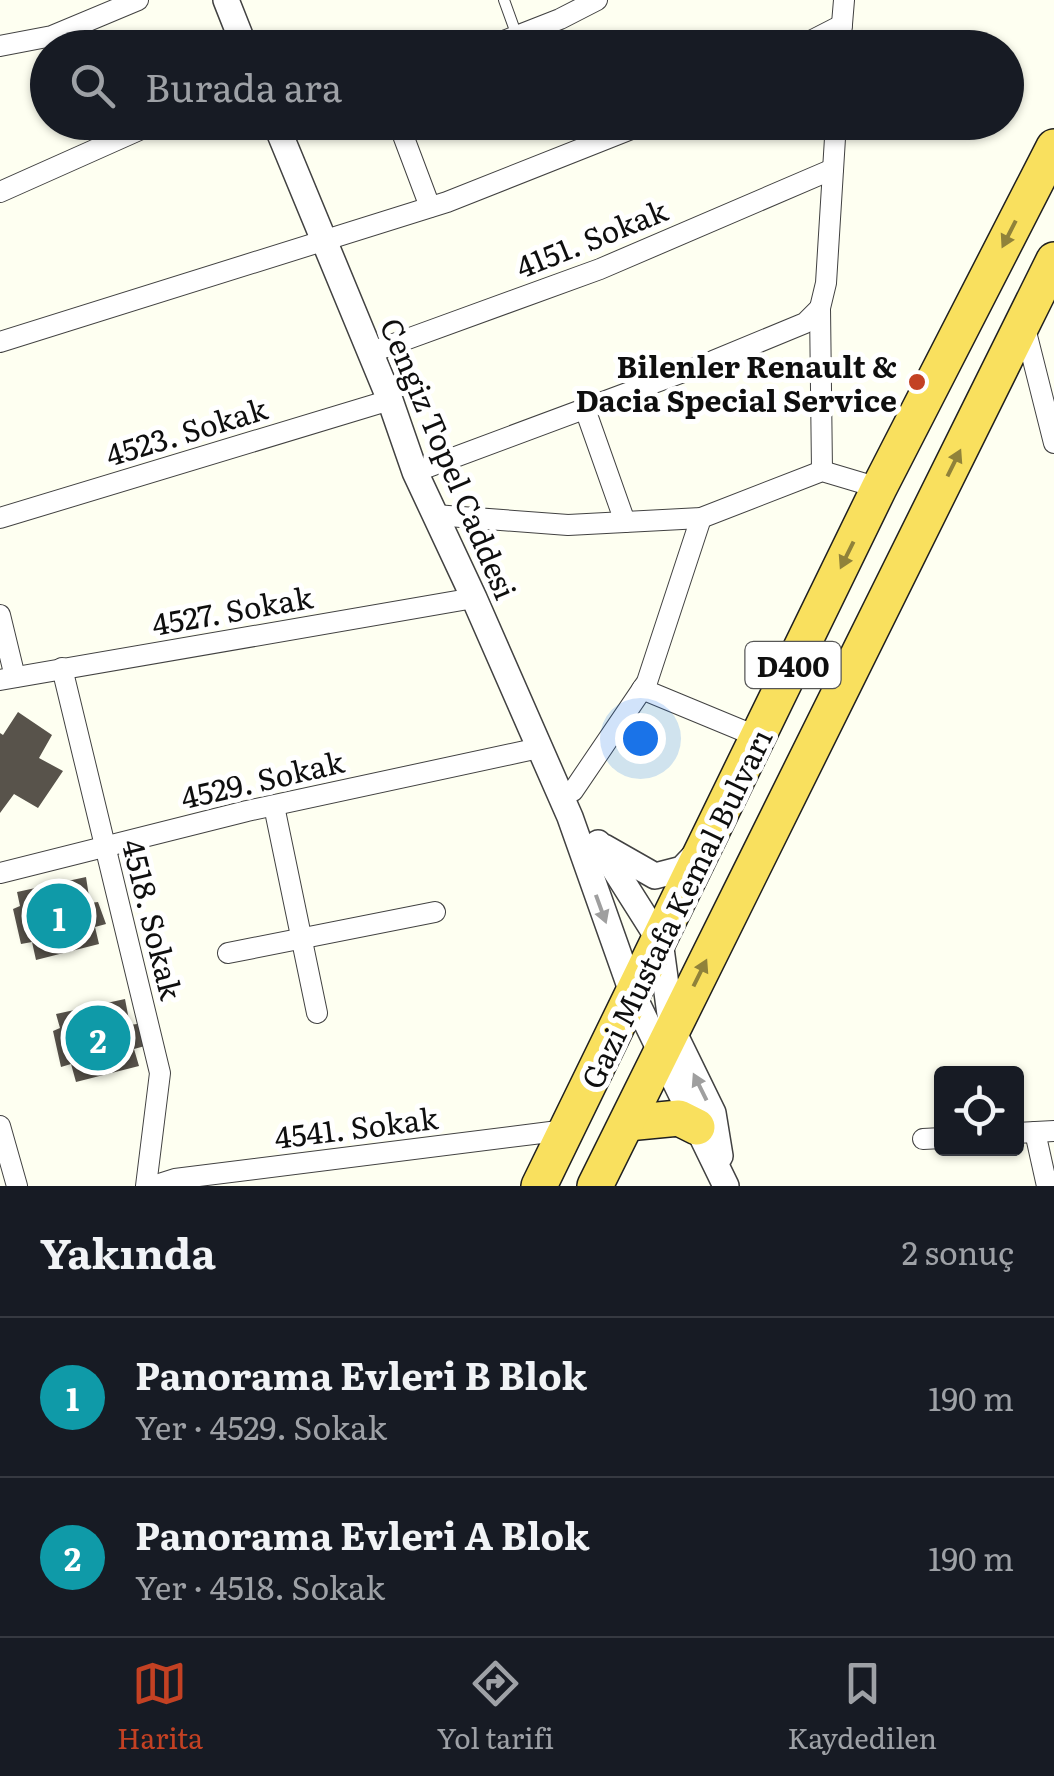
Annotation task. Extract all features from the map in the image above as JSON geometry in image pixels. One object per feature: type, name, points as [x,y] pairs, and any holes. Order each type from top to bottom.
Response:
[{"type":"highway","name":"Gazi Mustafa Kemal Bulvarı","points":[[539,1186],[879,488],[1054,147]]},
{"type":"highway","name":"Gazi Mustafa Kemal Bulvarı","points":[[595,1186],[1054,260]]},
{"type":"highway","points":[[627,1123],[678,1118],[697,1127]]},
{"type":"street","points":[[66,30],[138,0]]},
{"type":"street","points":[[226,0],[238,30]]},
{"type":"street","points":[[533,30],[597,0]]},
{"type":"street","points":[[842,30],[844,0]]},
{"type":"street","points":[[832,30],[842,25]]},
{"type":"street","points":[[0,46],[30,40]]},
{"type":"street","points":[[0,192],[117,140]]},
{"type":"street","name":"Cengiz Topel Caddesi","points":[[283,140],[390,400],[415,472],[570,817],[633,995],[713,1112],[725,1184]]},
{"type":"street","points":[[405,140],[430,207]]},
{"type":"street","points":[[0,342],[430,207],[603,140]]},
{"type":"street","points":[[822,471],[820,308],[826,283],[835,140]]},
{"type":"street","name":"4151. Sokak","points":[[369,353],[600,269],[833,169]]},
{"type":"street","points":[[415,472],[805,323],[820,308]]},
{"type":"street","points":[[1024,322],[1054,443]]},
{"type":"street","name":"4523. Sokak","points":[[0,518],[390,400]]},
{"type":"street","points":[[585,409],[625,522]]},
{"type":"street","points":[[435,515],[568,525],[702,518],[822,471],[879,488]]},
{"type":"street","points":[[558,792],[573,791],[642,689],[702,518]]},
{"type":"street","name":"4527. Sokak","points":[[8,678],[474,598]]},
{"type":"street","points":[[0,616],[8,678]]},
{"type":"street","name":"4518. Sokak","points":[[62,668],[160,1072],[149,1186]]},
{"type":"street","points":[[642,689],[758,736]]},
{"type":"street","name":"4529. Sokak","points":[[0,873],[105,845],[539,748]]},
{"type":"street","points":[[274,806],[316,1013]]},
{"type":"street","name":"Cengiz Topel Caddesi","points":[[570,817],[598,843],[655,876],[682,869],[706,844]]},
{"type":"street","name":"Cengiz Topel Caddesi","points":[[598,843],[660,940],[667,1042],[697,1127],[725,1184]]},
{"type":"street","points":[[228,952],[435,912]]},
{"type":"street","points":[[0,1126],[18,1186]]},
{"type":"street","name":"4541. Sokak","points":[[149,1186],[566,1130]]},
{"type":"street","points":[[1035,1132],[1048,1186]]},
{"type":"lane","points":[[504,0],[515,30]]},
{"type":"building","points":[[18,712],[52,735],[39,758],[63,771],[38,808],[14,794],[0,813],[0,733],[3,735]]},
{"type":"building","points":[[86,877],[90,903],[98,902],[106,924],[95,927],[99,944],[36,960],[32,942],[21,944],[13,909],[20,906],[17,892]]},
{"type":"building","points":[[125,999],[130,1025],[137,1024],[145,1046],[134,1049],[139,1066],[76,1082],[71,1064],[61,1067],[53,1031],[60,1028],[56,1014]]},
{"type":"place","name":"Bilenler Renault & Dacia Special Service","points":[[917,382]]},
{"type":"place","name":"Panorama Evleri B Blok","points":[[59,916]]},
{"type":"place","name":"Panorama Evleri A Blok","points":[[98,1038]]}]
